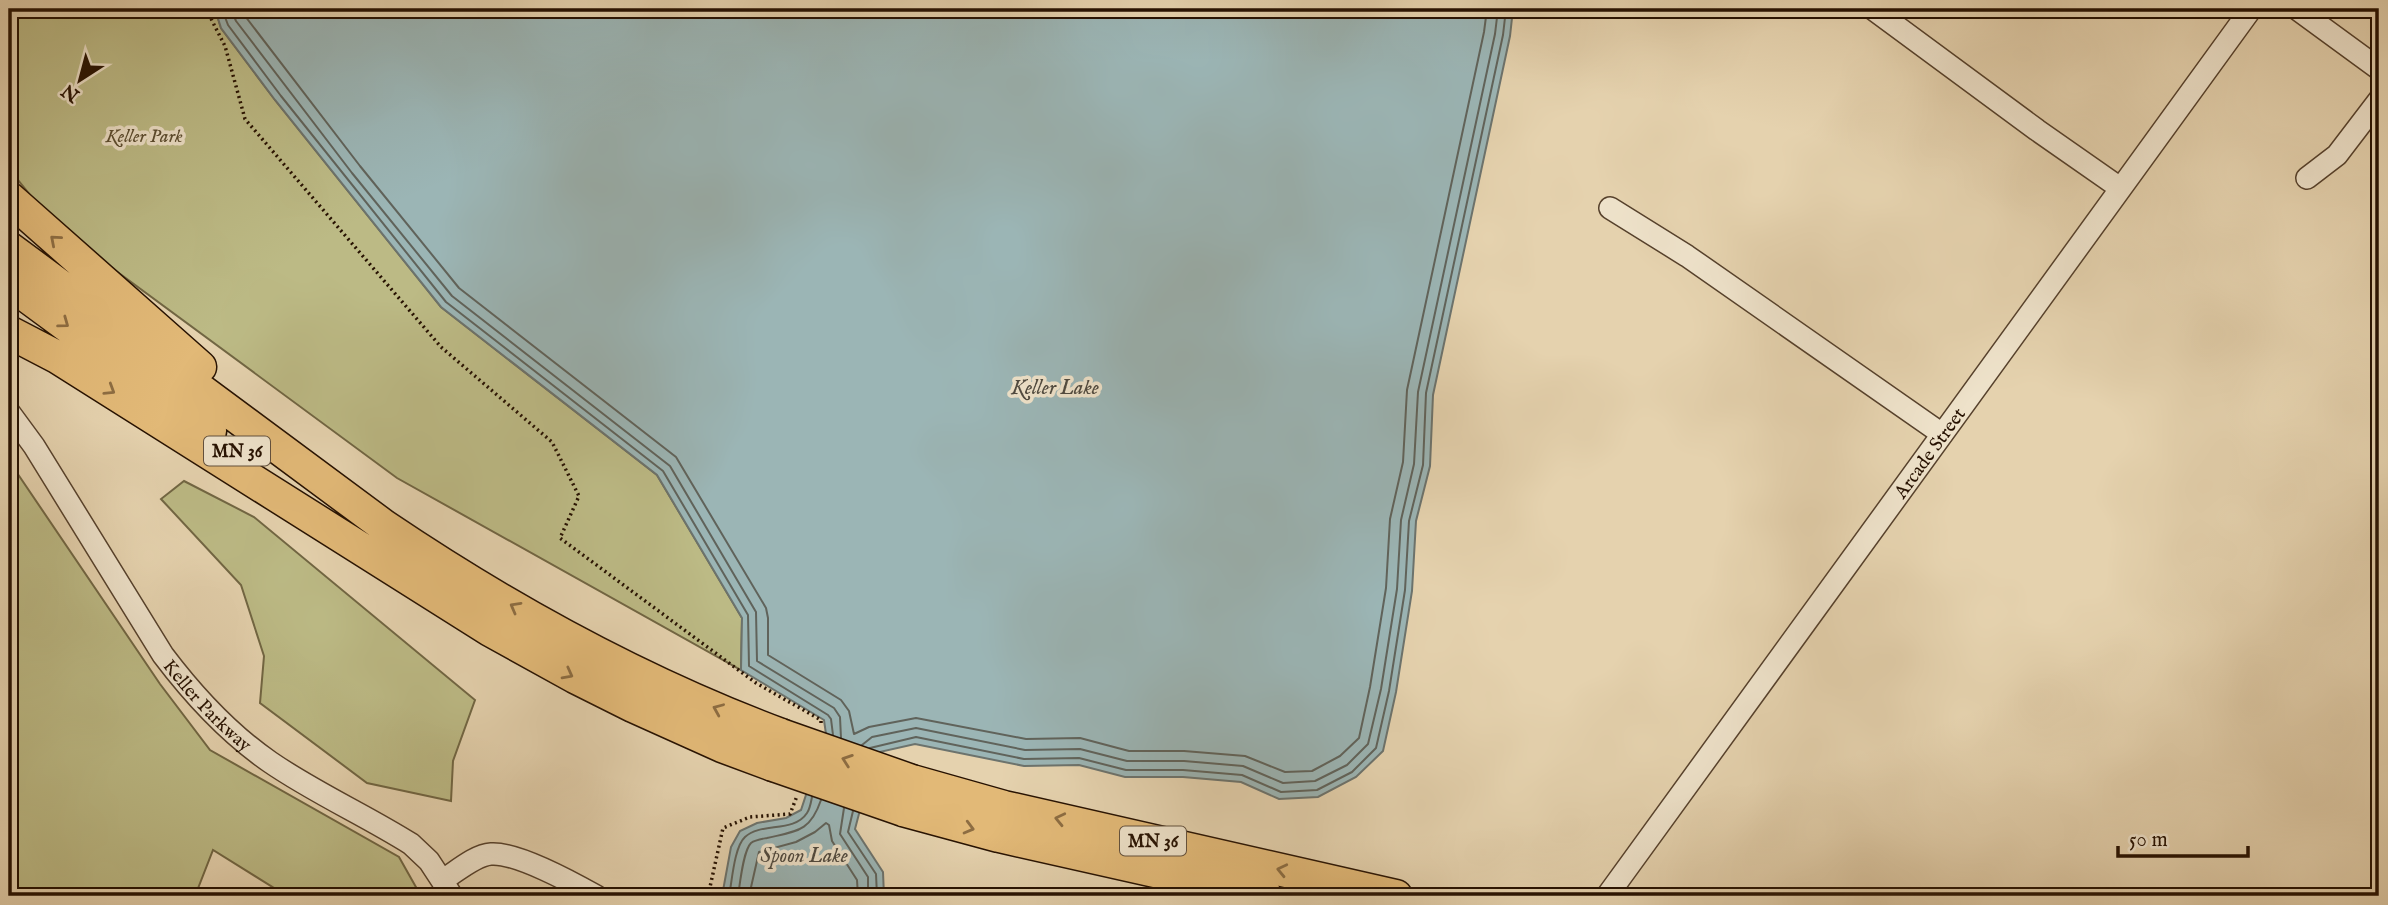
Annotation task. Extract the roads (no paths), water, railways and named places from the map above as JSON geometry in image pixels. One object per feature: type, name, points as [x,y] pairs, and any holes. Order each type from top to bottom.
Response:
[{"type":"highway","points":[[9,198],[384,526]]},
{"type":"highway","name":"MN 36","points":[[9,248],[384,526],[447,569],[586,647],[673,690],[781,735],[999,836],[1266,896]]},
{"type":"highway","name":"MN 36","points":[[9,283],[466,616],[575,677],[722,746],[773,765],[907,795],[1004,807],[1396,896]]},
{"type":"highway","points":[[9,332],[57,357],[466,616]]},
{"type":"street","points":[[1873,9],[2120,188]]},
{"type":"street","name":"Arcade Street","points":[[1606,896],[2251,9]]},
{"type":"street","points":[[2297,9],[2379,69]]},
{"type":"street","points":[[2307,178],[2337,155],[2379,100]]},
{"type":"street","points":[[1610,208],[1688,256],[1942,434]]},
{"type":"street","name":"Keller Parkway","points":[[9,412],[34,446],[163,655],[214,716],[270,762],[411,844],[429,861],[448,888]]},
{"type":"street","points":[[448,888],[470,863],[489,854],[515,857],[596,896]]},
{"type":"water","name":"Keller Lake","points":[[215,9],[1513,9],[1510,36],[1433,395],[1430,466],[1416,521],[1412,591],[1396,692],[1383,751],[1356,777],[1318,797],[1279,799],[1241,782],[1183,777],[1125,777],[1079,765],[1024,766],[915,744],[875,753],[855,829],[883,872],[884,896],[722,896],[731,847],[740,831],[757,823],[786,818],[801,810],[826,734],[824,720],[741,670],[742,618],[657,475],[441,307],[275,100],[221,28]]},
{"type":"park label","name":"Keller Park","points":[[144,135]]},
{"type":"water label","name":"Spoon Lake","points":[[804,855]]}]
